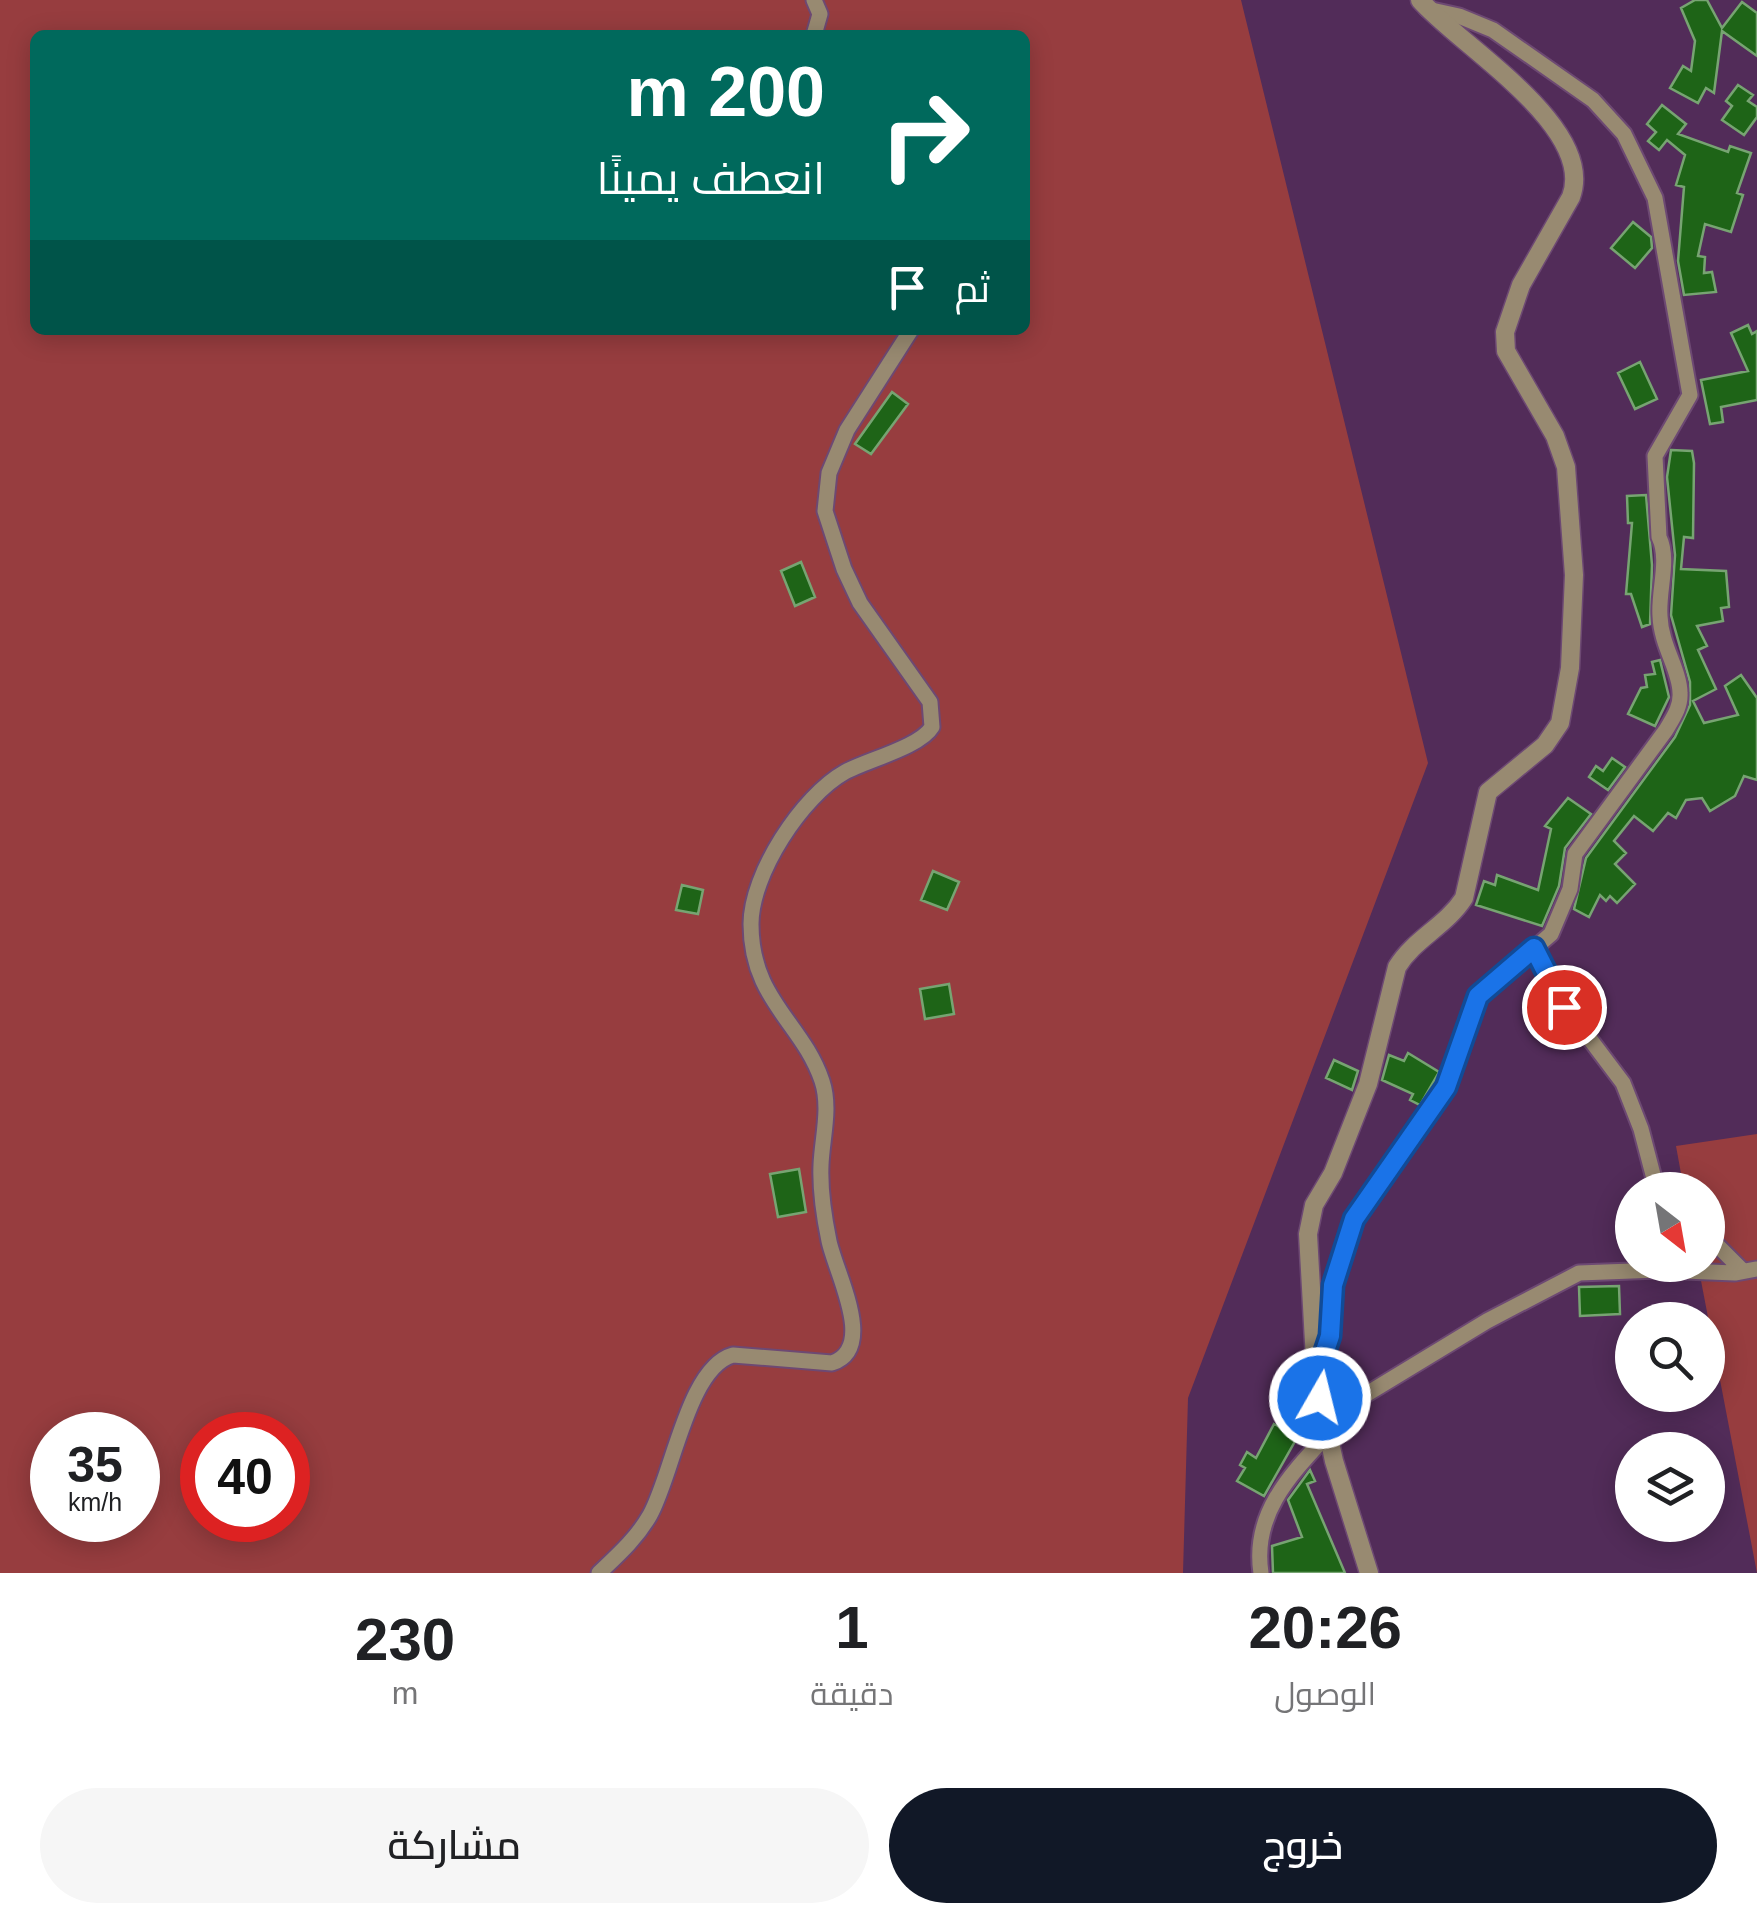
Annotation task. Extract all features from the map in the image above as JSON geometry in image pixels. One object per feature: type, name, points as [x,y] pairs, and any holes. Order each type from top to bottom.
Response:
[{"type":"street","points":[[814,0],[820,14],[815,30]]},
{"type":"street","points":[[1316,1378],[1330,1336],[1333,1285],[1354,1219],[1446,1087],[1478,996],[1550,934],[1570,889],[1575,854],[1678,711],[1680,692],[1661,642],[1659,592],[1665,548],[1659,537],[1655,456],[1690,395],[1655,198],[1624,134],[1593,100],[1494,30],[1424,4]]},
{"type":"street","points":[[1369,1573],[1326,1427],[1316,1378],[1309,1272],[1310,1216],[1357,1118],[1397,966],[1406,951],[1455,913],[1464,898],[1488,792],[1546,745],[1560,723],[1570,668],[1574,593],[1566,467],[1555,436],[1506,351],[1505,332],[1521,286],[1571,197],[1576,183],[1573,167],[1532,101],[1424,4]]},
{"type":"street","points":[[598,1573],[635,1538],[650,1514],[700,1381],[720,1358],[733,1355],[832,1363],[843,1359],[853,1345],[854,1329],[828,1240],[820,1169],[827,1105],[822,1079],[764,987],[751,926],[758,888],[776,848],[813,799],[840,774],[916,742],[932,727],[930,702],[852,586],[825,511],[830,473],[847,430],[908,335]]},
{"type":"street","points":[[1534,948],[1553,990],[1622,1083],[1641,1129],[1652,1172]]},
{"type":"street","points":[[1725,1250],[1750,1270]]},
{"type":"street","points":[[1261,1573],[1257,1548],[1262,1525],[1286,1482],[1326,1427],[1487,1322],[1579,1273],[1750,1270]]},
{"type":"shaded area","points":[[0,0],[1241,0],[1428,763],[1188,1398],[1183,1573],[0,1573]]},
{"type":"shaded area","points":[[1757,1134],[1757,1573],[1725,1406],[1725,1302],[1705,1302],[1701,1282],[1725,1282],[1725,1172],[1681,1172],[1676,1146]]},
{"type":"building","points":[[1695,0],[1707,0],[1722,28],[1742,2],[1757,13],[1757,56],[1722,31],[1714,93],[1706,88],[1698,103],[1670,88],[1683,66],[1691,71],[1695,41],[1681,8]]},
{"type":"building","points":[[1738,85],[1753,95],[1748,101],[1757,107],[1757,117],[1744,135],[1722,120],[1732,106],[1726,101]]},
{"type":"building","points":[[1662,105],[1686,124],[1678,134],[1728,152],[1730,146],[1751,153],[1737,193],[1743,195],[1731,232],[1705,224],[1698,256],[1705,257],[1704,273],[1712,272],[1716,292],[1684,295],[1678,261],[1684,187],[1676,185],[1685,155],[1667,140],[1659,150],[1648,141],[1656,132],[1647,124]]},
{"type":"building","points":[[1633,222],[1651,237],[1652,248],[1635,268],[1611,248]]},
{"type":"building","points":[[1748,325],[1752,334],[1757,331],[1757,400],[1721,407],[1723,422],[1710,424],[1701,380],[1748,371],[1731,333]]},
{"type":"building","points":[[1640,362],[1657,399],[1635,409],[1618,373]]},
{"type":"building","points":[[892,392],[908,404],[871,454],[855,444]]},
{"type":"building","points":[[1671,450],[1692,451],[1694,463],[1693,538],[1684,537],[1681,569],[1726,571],[1729,607],[1721,608],[1723,621],[1697,626],[1707,646],[1698,650],[1716,689],[1693,701],[1704,723],[1738,715],[1725,686],[1741,675],[1757,698],[1757,780],[1744,776],[1735,796],[1710,811],[1702,798],[1686,800],[1676,818],[1668,813],[1653,831],[1634,816],[1614,841],[1626,853],[1615,864],[1635,884],[1617,903],[1610,896],[1606,901],[1600,895],[1589,917],[1574,909],[1586,858],[1675,737],[1690,705],[1690,682],[1671,615],[1675,555],[1667,477]]},
{"type":"building","points":[[1646,495],[1652,565],[1650,624],[1642,627],[1631,594],[1626,594],[1632,523],[1628,523],[1627,496]]},
{"type":"building","points":[[801,562],[815,597],[795,606],[781,571]]},
{"type":"building","points":[[1660,660],[1669,697],[1655,726],[1628,714],[1641,688],[1647,687],[1645,675],[1655,674],[1652,662]]},
{"type":"building","points":[[1612,758],[1625,767],[1608,790],[1589,777],[1596,766],[1603,771]]},
{"type":"building","points":[[1568,798],[1591,814],[1565,848],[1559,886],[1542,926],[1476,905],[1484,881],[1495,885],[1497,875],[1538,890],[1551,829],[1545,826]]},
{"type":"building","points":[[933,871],[959,882],[947,910],[921,900]]},
{"type":"building","points":[[682,885],[703,890],[698,914],[676,910]]},
{"type":"building","points":[[949,984],[954,1014],[925,1019],[920,989]]},
{"type":"building","points":[[1408,1053],[1439,1072],[1420,1105],[1410,1100],[1413,1094],[1382,1080],[1389,1055],[1404,1061]]},
{"type":"building","points":[[1334,1060],[1358,1071],[1352,1090],[1326,1078]]},
{"type":"building","points":[[799,1169],[806,1212],[778,1217],[770,1174]]},
{"type":"building","points":[[1619,1286],[1615,1314],[1580,1316],[1579,1287]]},
{"type":"building","points":[[1274,1424],[1298,1436],[1264,1496],[1237,1481],[1245,1468],[1240,1465],[1247,1452],[1256,1458]]},
{"type":"building","points":[[1310,1470],[1315,1481],[1307,1484],[1345,1573],[1273,1573],[1272,1546],[1302,1537],[1288,1500]]},
{"type":"route","points":[[1320,1398],[1316,1378],[1327,1351],[1333,1285],[1348,1232],[1446,1087],[1478,996],[1534,948],[1564,1007]]}]
